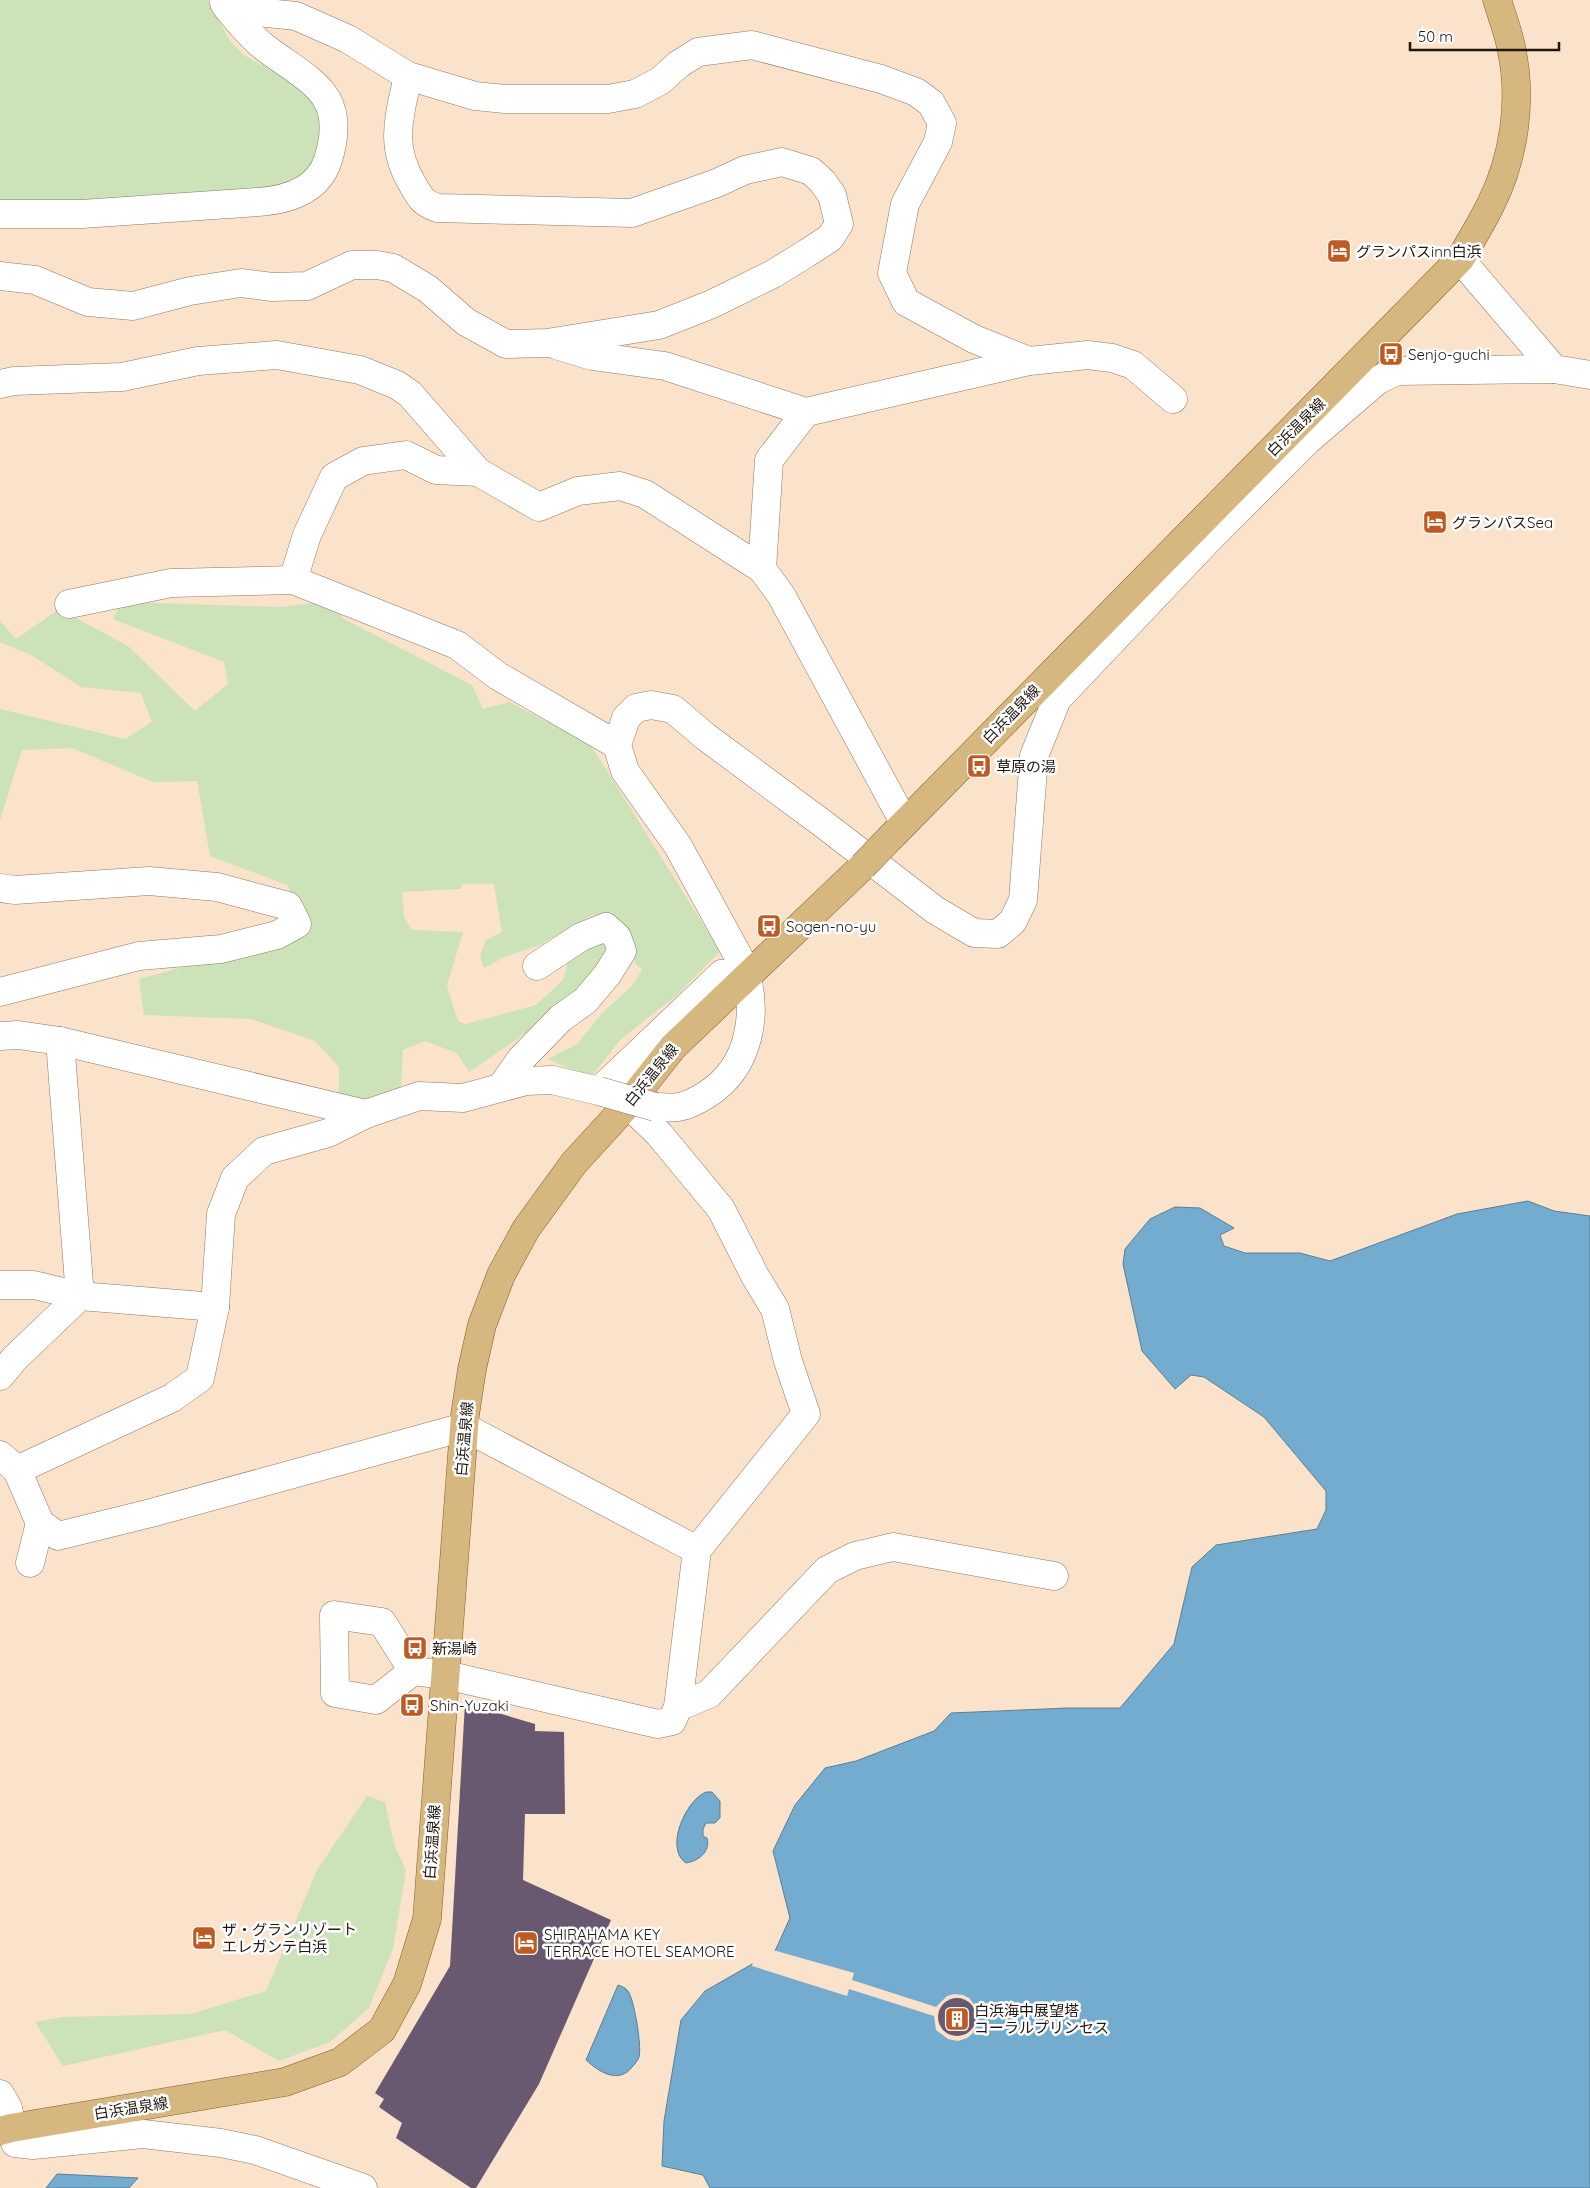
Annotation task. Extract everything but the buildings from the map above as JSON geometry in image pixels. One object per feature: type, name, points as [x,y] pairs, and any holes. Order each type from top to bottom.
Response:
[{"type":"main road","name":"白浜温泉線","points":[[5,2129],[286,2082],[340,2062],[382,2030],[407,1984],[427,1919],[464,1427],[472,1369],[482,1325],[501,1276],[526,1229],[574,1163],[628,1104],[673,1047],[863,866],[1460,259],[1490,206],[1506,169],[1515,128],[1516,94],[1512,48],[1497,0]]},
{"type":"street","points":[[225,5],[296,16],[348,39],[408,76],[475,96],[506,99],[608,99],[636,94],[660,81],[679,64],[698,52],[752,45],[881,79],[916,92],[931,103],[942,123],[938,142],[905,204],[892,273],[906,302],[974,339],[1029,360]]},
{"type":"street","points":[[0,214],[82,214],[282,200],[305,190],[317,179],[326,166],[331,149],[333,131],[332,107],[325,94],[316,85],[266,49],[225,5]]},
{"type":"street","points":[[0,276],[35,280],[88,302],[133,306],[190,291],[240,284],[272,287],[307,286],[352,265],[377,265],[393,268],[428,289],[466,322],[506,344],[547,343],[659,325],[712,304],[773,274],[830,238],[839,224],[832,195],[811,171],[782,162],[745,170],[717,183],[632,213],[437,208],[423,202],[408,178],[399,157],[399,121],[408,76]]},
{"type":"street","points":[[1460,259],[1554,369]]},
{"type":"street","points":[[547,343],[592,356],[665,366],[806,412],[1029,360],[1088,355],[1112,358],[1132,366],[1173,399]]},
{"type":"street","points":[[0,384],[14,381],[122,377],[198,360],[278,355],[360,370],[397,385],[410,394],[478,472],[538,507],[578,491],[620,486],[645,494],[762,569],[781,595],[898,830]]},
{"type":"street","points":[[697,1550],[464,1427],[150,1513],[58,1536],[40,1523],[8,1463],[172,1398],[200,1378],[216,1308],[221,1214],[235,1178],[264,1151],[328,1133],[366,1114],[419,1096],[463,1098],[526,1080],[552,1080],[655,1106],[680,1107],[718,1088],[732,1074],[742,1058],[748,1042],[750,1022],[742,963],[678,846],[625,771],[617,745],[626,718],[636,708],[651,705],[673,709],[706,737],[935,910],[974,933],[998,934],[1013,921],[1023,900],[1034,756],[1057,699],[1306,441],[1378,380],[1397,371],[1554,369],[1590,375]]},
{"type":"street","points":[[762,569],[769,460],[806,412]]},
{"type":"street","points":[[293,580],[307,535],[334,478],[363,461],[406,455],[436,470],[478,472]]},
{"type":"street","points":[[69,604],[171,582],[293,580],[457,645],[498,676],[617,745]]},
{"type":"street","points":[[0,888],[15,890],[149,881],[217,886],[288,906],[297,924],[278,935],[221,949],[139,956],[0,992]]},
{"type":"street","points":[[502,1086],[522,1059],[560,1018],[585,1002],[607,975],[622,951],[617,937],[606,927],[581,937],[537,966]]},
{"type":"street","points":[[599,1091],[722,974],[744,979]]},
{"type":"street","points":[[0,1036],[18,1035],[60,1041],[366,1114]]},
{"type":"street","points":[[60,1041],[80,1296]]},
{"type":"street","points":[[413,1671],[446,1675],[658,1724],[672,1722],[678,1707],[697,1550],[806,1414],[788,1361],[775,1309],[755,1276],[720,1209],[659,1134],[628,1104]]},
{"type":"street","points":[[0,1285],[34,1285],[80,1296],[216,1308]]},
{"type":"street","points":[[0,1376],[15,1358],[80,1296]]},
{"type":"street","points":[[30,1563],[40,1523]]},
{"type":"street","points":[[678,1707],[709,1694],[826,1570],[855,1556],[893,1546],[1054,1576]]},
{"type":"street","points":[[0,2094],[8,2108],[5,2129],[15,2143],[33,2145],[66,2140],[143,2134],[221,2143],[255,2150],[363,2188]]},
{"type":"green space","points":[[0,0],[208,0],[228,38],[242,54],[295,83],[310,94],[327,134],[304,178],[276,193],[0,203]]},
{"type":"green space","points":[[334,600],[342,618],[472,685],[483,709],[509,702],[590,744],[720,951],[676,996],[621,1039],[590,1078],[548,1059],[577,1044],[603,1012],[631,987],[642,970],[635,963],[631,935],[612,917],[592,915],[540,945],[504,957],[484,968],[480,956],[486,940],[502,932],[494,884],[463,884],[460,889],[402,892],[404,917],[412,930],[463,932],[447,986],[458,1021],[466,1024],[536,1005],[563,980],[570,953],[599,940],[607,949],[604,961],[570,1003],[469,1072],[457,1053],[425,1041],[403,1050],[401,1087],[366,1103],[339,1098],[339,1067],[315,1041],[251,1019],[144,1015],[139,979],[308,934],[287,885],[210,856],[197,781],[153,782],[72,748],[22,750],[0,820],[0,709],[125,739],[152,722],[141,693],[81,687],[31,655],[0,642],[0,621],[16,639],[59,609],[128,646],[195,711],[228,684],[224,662],[113,619],[122,602],[282,607]]},
{"type":"green space","points":[[367,1796],[385,1802],[395,1847],[406,1870],[393,1949],[369,2008],[330,2042],[279,2061],[225,2030],[63,2066],[35,2022],[63,2017],[191,2014],[266,1991],[317,1870]]},
{"type":"water","points":[[1528,1201],[1554,1211],[1590,1216],[1590,2188],[710,2188],[703,2175],[662,2166],[664,2121],[681,2020],[705,1991],[775,1951],[790,1918],[773,1851],[795,1805],[825,1768],[856,1761],[934,1731],[951,1713],[1068,1708],[1120,1708],[1174,1644],[1192,1567],[1216,1545],[1317,1529],[1326,1510],[1326,1491],[1264,1417],[1204,1377],[1191,1375],[1175,1389],[1142,1351],[1123,1264],[1125,1249],[1150,1219],[1175,1207],[1200,1208],[1234,1228],[1220,1235],[1224,1246],[1245,1253],[1300,1253],[1330,1261],[1457,1214]]},
{"type":"water","points":[[706,1792],[712,1792],[720,1801],[720,1818],[715,1823],[706,1823],[703,1829],[703,1836],[707,1838],[708,1843],[705,1852],[699,1858],[686,1863],[680,1856],[677,1847],[680,1825],[691,1804]]},
{"type":"water","points":[[618,1985],[628,1991],[633,2003],[640,2051],[637,2061],[627,2072],[615,2076],[597,2069],[586,2060]]},
{"type":"water","points":[[57,2174],[138,2178],[129,2188],[46,2188]]},
{"type":"pier","points":[[773,1950],[854,1973],[852,1980],[936,2007],[947,1996],[954,1994],[963,1995],[969,1998],[977,2008],[978,2024],[967,2038],[958,2041],[948,2039],[936,2030],[934,2016],[849,1989],[847,1996],[752,1966],[753,1961]]},
{"type":"place","name":"グランパスinn白浜","points":[[1339,251]]},
{"type":"place","name":"Senjo-guchi","points":[[1391,354]]},
{"type":"place","name":"グランパスSea","points":[[1435,522]]},
{"type":"place","name":"草原の湯","points":[[979,766]]},
{"type":"place","name":"Sogen-no-yu","points":[[769,926]]},
{"type":"place","name":"新湯崎","points":[[415,1648]]},
{"type":"place","name":"Shin-Yuzaki","points":[[412,1705]]},
{"type":"place","name":"ザ・グランリゾート エレガンテ白浜","points":[[204,1938]]},
{"type":"place","name":"SHIRAHAMA KEY TERRACE HOTEL SEAMORE","points":[[526,1943]]},
{"type":"place","name":"白浜海中展望塔 コーラルプリンセス","points":[[957,2019]]}]
